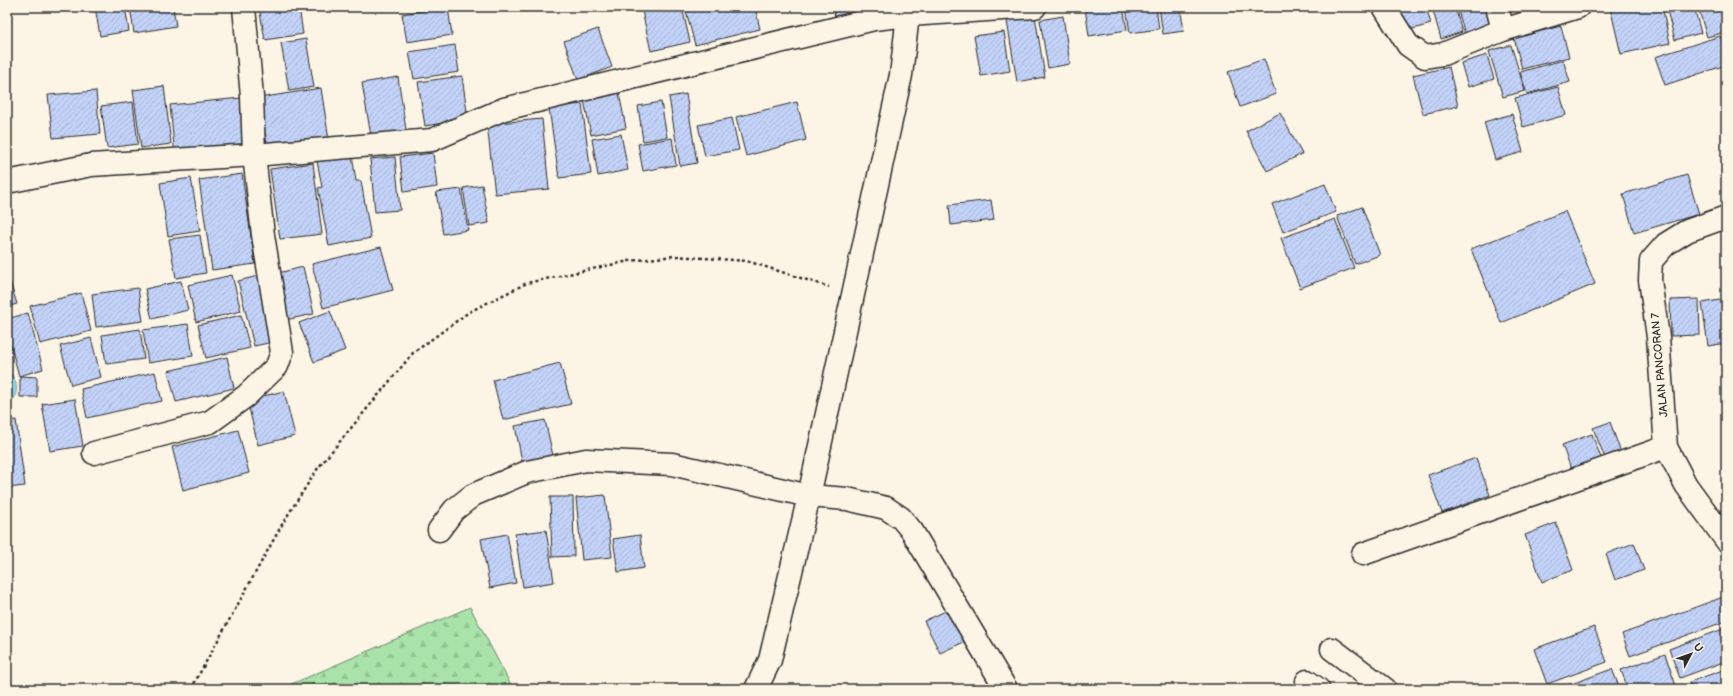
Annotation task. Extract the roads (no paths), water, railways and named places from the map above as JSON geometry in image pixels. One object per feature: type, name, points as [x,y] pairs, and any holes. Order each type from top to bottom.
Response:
[{"type":"street","points":[[94,453],[210,422],[246,396],[277,366],[282,352],[263,235],[254,155],[252,97],[244,7]]},
{"type":"street","points":[[7,182],[91,165],[254,155],[432,140],[504,109],[907,11],[1035,7]]},
{"type":"street","points":[[1384,7],[1408,45],[1425,57],[1443,54],[1502,30],[1578,7]]},
{"type":"street","points":[[1497,7],[1502,30]]},
{"type":"street","points":[[756,689],[770,660],[809,496],[902,75],[907,11]]},
{"type":"street","name":"JALAN PANCORAN 7","points":[[1726,216],[1680,236],[1666,244],[1651,261],[1650,280],[1658,337],[1666,448],[1686,485],[1726,540]]},
{"type":"street","points":[[1363,554],[1666,448]]},
{"type":"street","points":[[438,530],[454,510],[473,495],[527,472],[586,460],[672,464],[809,496],[853,500],[886,508],[901,518],[912,532],[1006,689]]},
{"type":"street","points":[[1332,649],[1385,689]]},
{"type":"water","points":[[7,370],[13,376],[16,383],[16,395],[14,399],[7,400]]}]
